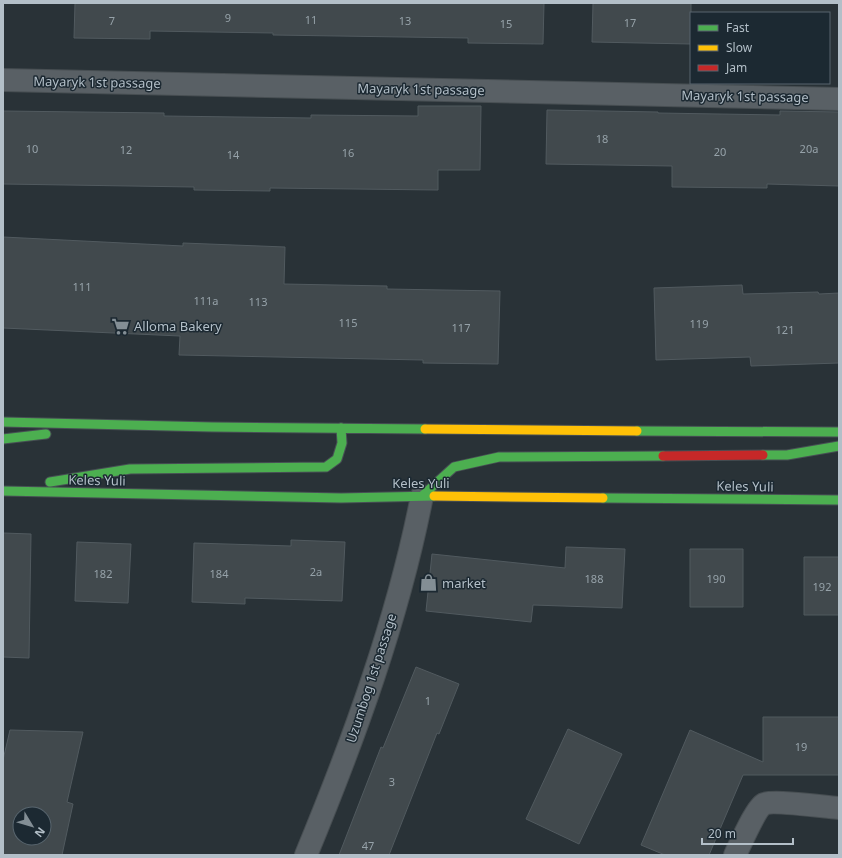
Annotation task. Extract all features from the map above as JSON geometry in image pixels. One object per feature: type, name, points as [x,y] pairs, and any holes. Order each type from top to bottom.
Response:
[{"type":"main road","points":[[3,422],[341,428],[839,432]]},
{"type":"main road","points":[[3,439],[121,425]]},
{"type":"main road","points":[[3,491],[130,469],[326,467],[337,459],[342,443],[341,428]]},
{"type":"main road","points":[[422,496],[454,467],[499,457],[787,455],[839,446]]},
{"type":"main road","name":"Keles Yuli","points":[[3,491],[342,498],[422,496],[839,500]]},
{"type":"street","name":"Mayaryk 1st passage","points":[[3,80],[839,99]]},
{"type":"street","name":"Uzumbog 1st passage","points":[[306,855],[334,786],[382,651],[416,528],[422,496]]},
{"type":"street","points":[[735,855],[757,812],[764,804],[775,802],[839,808]]},
{"type":"building","points":[[75,3],[544,3],[543,44],[468,43],[468,38],[273,35],[273,33],[150,31],[150,39],[74,38]]},
{"type":"building","points":[[593,3],[691,3],[690,44],[592,42]]},
{"type":"building","points":[[418,106],[481,106],[480,170],[438,170],[438,190],[270,188],[270,191],[194,190],[194,187],[3,184],[3,111],[164,113],[164,116],[311,118],[311,115],[418,116]]},
{"type":"building","points":[[547,110],[780,115],[780,111],[839,112],[839,186],[767,184],[767,188],[672,187],[672,166],[546,164]]},
{"type":"building","points":[[3,237],[183,246],[183,243],[285,247],[284,284],[387,286],[387,289],[500,291],[498,364],[423,363],[423,360],[179,355],[180,336],[3,328]]},
{"type":"building","points":[[742,285],[743,294],[818,292],[819,294],[839,293],[839,363],[751,366],[750,357],[656,360],[654,288]]},
{"type":"building","points":[[3,533],[31,534],[29,658],[3,657]]},
{"type":"building","points":[[291,540],[345,542],[342,601],[245,598],[245,604],[192,602],[194,543],[291,546]]},
{"type":"building","points":[[77,542],[131,544],[128,603],[75,601]]},
{"type":"building","points":[[566,547],[625,549],[622,608],[533,605],[531,622],[426,611],[432,554],[565,568]]},
{"type":"building","points":[[690,549],[743,549],[743,607],[690,607]]},
{"type":"building","points":[[804,557],[839,557],[839,615],[804,615]]},
{"type":"building","points":[[416,667],[459,684],[439,734],[437,733],[389,855],[339,855],[381,747],[383,748]]},
{"type":"building","points":[[763,717],[839,717],[839,775],[743,775],[709,855],[665,855],[641,845],[690,730],[763,762]]},
{"type":"building","points":[[568,729],[622,754],[579,844],[526,819]]},
{"type":"building","points":[[10,730],[83,732],[67,802],[73,804],[62,855],[3,855],[3,760]]},
{"type":"traffic: fast","points":[[3,422],[212,427],[425,429]]},
{"type":"traffic: fast","points":[[50,482],[130,469],[326,467],[337,459],[342,443],[341,428]]},
{"type":"traffic: fast","points":[[637,431],[839,432]]},
{"type":"traffic: fast","points":[[3,439],[46,434]]},
{"type":"traffic: fast","points":[[763,455],[787,455],[839,446]]},
{"type":"traffic: fast","points":[[422,496],[454,467],[499,457],[663,456]]},
{"type":"traffic: fast","points":[[3,491],[341,498],[434,496]]},
{"type":"traffic: fast","points":[[603,498],[839,500]]},
{"type":"traffic: slow","points":[[425,429],[637,431]]},
{"type":"traffic: slow","points":[[434,496],[603,498]]},
{"type":"traffic: jam","points":[[663,456],[763,455]]},
{"type":"place","name":"Alloma Bakery","points":[[121,326]]},
{"type":"place","name":"market","points":[[429,583]]}]
